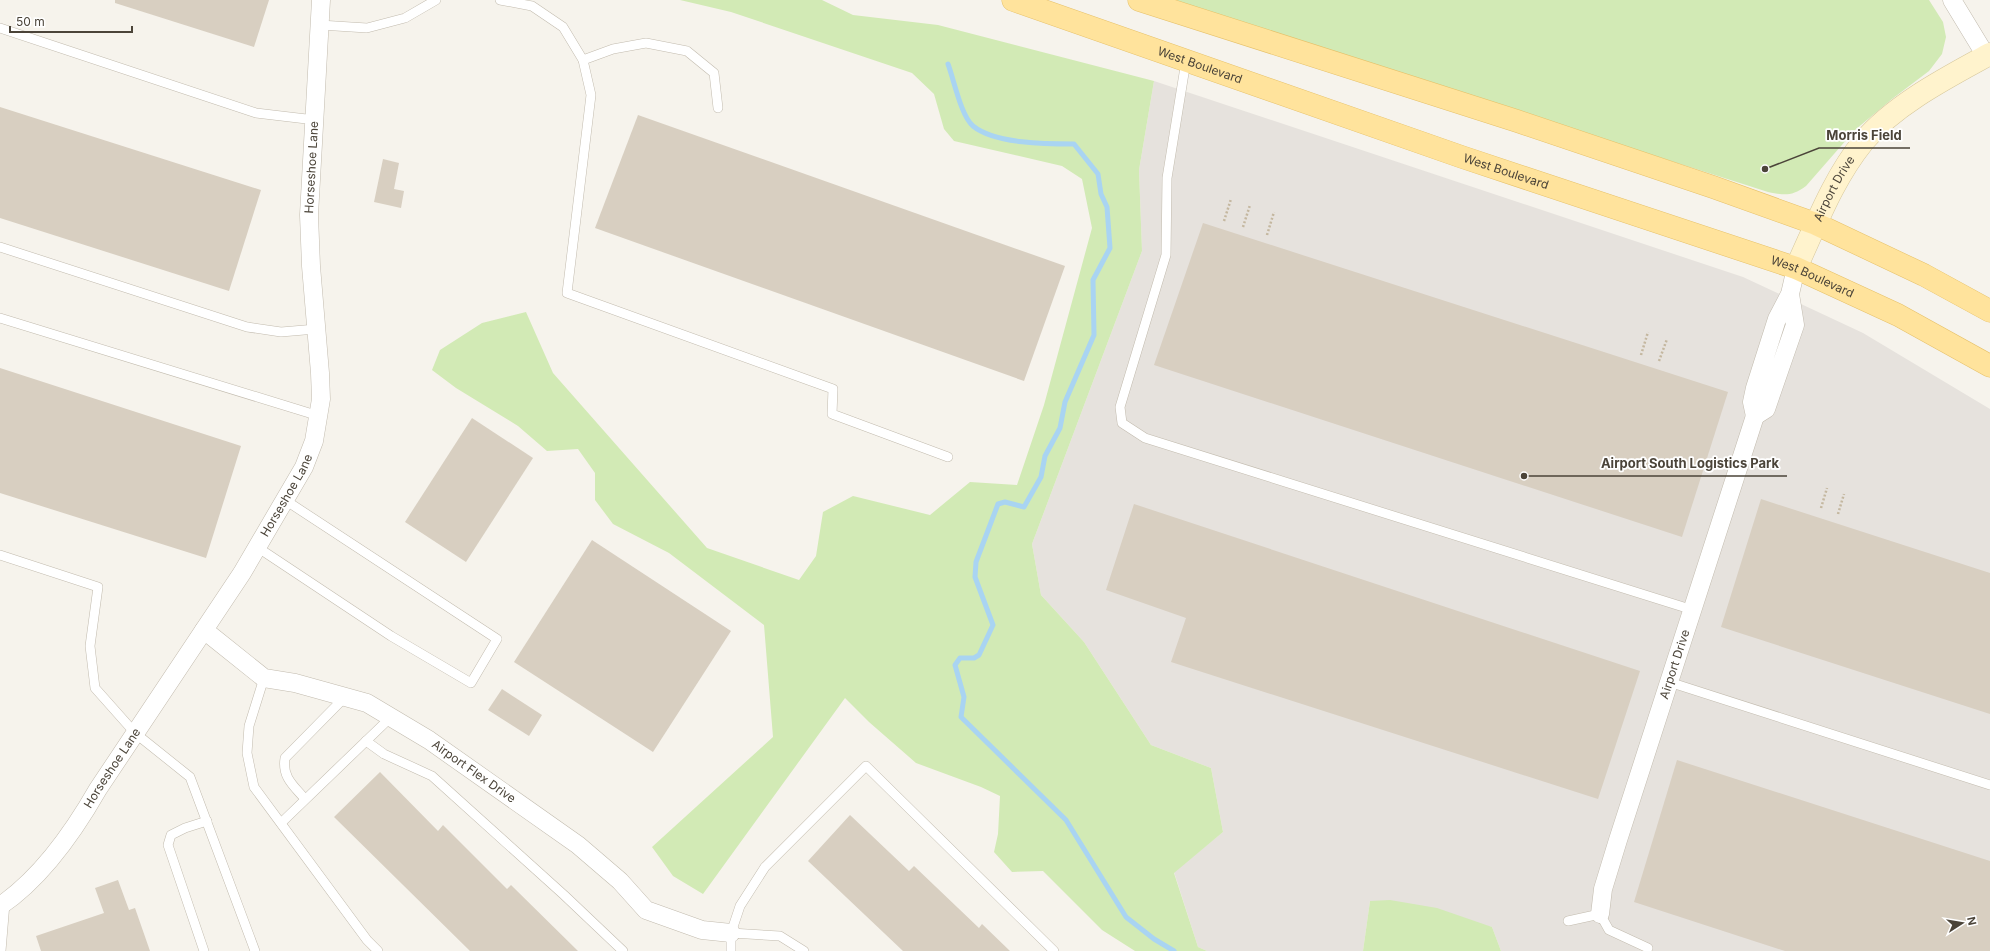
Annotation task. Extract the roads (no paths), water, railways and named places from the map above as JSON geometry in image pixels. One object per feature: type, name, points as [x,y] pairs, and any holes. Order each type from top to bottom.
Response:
[{"type":"main road","name":"West Boulevard","points":[[1013,0],[1186,62],[1462,157],[1796,268],[1898,315],[1990,366]]},
{"type":"main road","points":[[1139,0],[1524,123],[1713,187],[1816,224],[1924,275],[1990,311]]},
{"type":"street","name":"Horseshoe Lane","points":[[2,905],[26,885],[45,864],[84,814],[98,788],[204,630],[257,547],[304,467],[314,441],[319,416],[320,373],[311,266],[309,215],[321,0]]},
{"type":"street","points":[[1952,0],[1988,55]]},
{"type":"street","name":"Airport Drive","points":[[1600,914],[1605,882],[1755,416],[1752,402],[1755,388],[1777,319],[1790,294],[1796,268],[1839,177],[1863,142],[1880,125],[1935,85],[1988,55]]},
{"type":"street","name":"Airport Flex Drive","points":[[204,630],[264,678],[295,683],[367,703],[429,740],[578,846],[620,881],[646,910],[702,930],[731,933]]},
{"type":"lane","points":[[320,25],[367,28],[405,18],[436,0]]},
{"type":"lane","points":[[500,0],[532,6],[563,27],[583,60],[591,95],[568,293],[833,389],[832,414],[948,457]]},
{"type":"lane","points":[[0,28],[256,113],[315,120]]},
{"type":"lane","points":[[583,60],[613,49],[646,43],[687,50],[714,73],[718,108]]},
{"type":"lane","points":[[1186,62],[1168,178],[1166,255],[1120,407],[1122,423],[1145,438],[1693,610]]},
{"type":"lane","points":[[0,247],[247,327],[281,332],[316,329]]},
{"type":"lane","points":[[0,318],[319,416]]},
{"type":"lane","points":[[257,547],[391,636],[471,683],[497,639],[285,500]]},
{"type":"lane","points":[[0,555],[98,587],[90,646],[95,688],[135,733],[190,776],[255,951]]},
{"type":"lane","points":[[264,678],[249,726],[247,753],[254,787],[367,940],[378,951]]},
{"type":"lane","points":[[1669,682],[1990,785]]},
{"type":"lane","points":[[305,799],[289,782],[284,768],[286,758],[346,696]]},
{"type":"lane","points":[[281,822],[391,717]]},
{"type":"lane","points":[[366,741],[384,754],[432,776],[564,895],[623,951]]},
{"type":"lane","points":[[731,951],[731,933],[740,906],[765,867],[866,766],[1054,951]]},
{"type":"lane","points":[[204,951],[168,845],[171,835],[185,828],[207,821]]},
{"type":"lane","points":[[1,951],[2,905]]},
{"type":"lane","points":[[1568,920],[1600,914],[1609,930],[1648,948]]},
{"type":"lane","points":[[731,933],[780,936],[804,951]]},
{"type":"waterway","points":[[948,64],[961,106],[973,126],[983,132],[1008,140],[1050,144],[1074,144],[1098,174],[1101,194],[1107,207],[1110,248],[1093,280],[1094,335],[1065,402],[1060,428],[1045,456],[1041,477],[1024,507],[1005,502],[998,504],[976,562],[975,577],[993,625],[979,655],[974,658],[960,658],[955,665],[964,697],[961,717],[1066,820],[1126,917],[1154,939],[1174,951]]},
{"type":"place","name":"Morris Field","points":[[1765,169]]},
{"type":"place","name":"Airport South Logistics Park","points":[[1524,476]]}]
